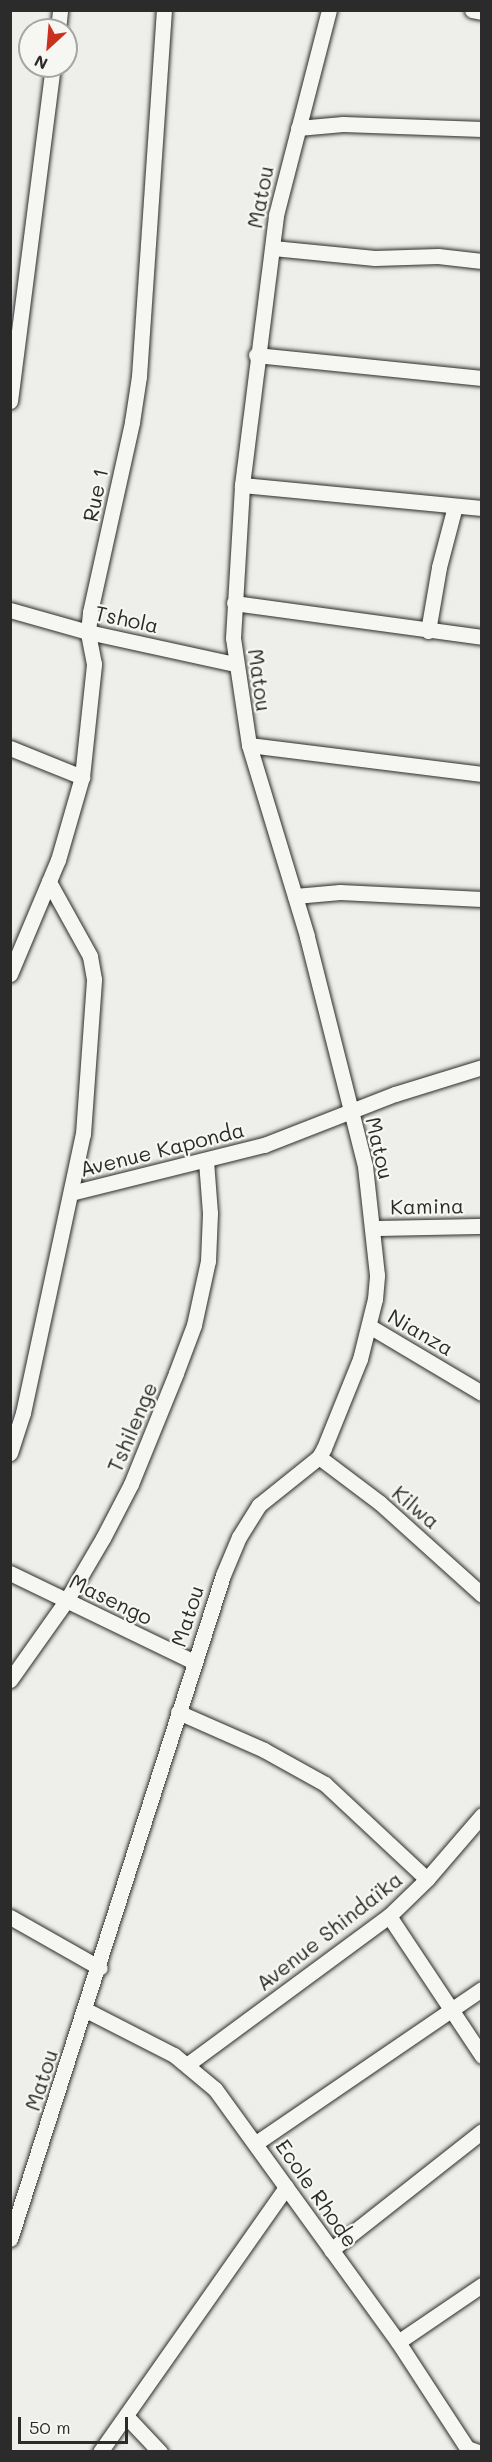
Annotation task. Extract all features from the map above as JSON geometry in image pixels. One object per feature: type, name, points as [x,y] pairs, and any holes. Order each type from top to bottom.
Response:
[{"type":"street","name":"Rue 1","points":[[10,974],[49,882],[82,777],[94,664],[88,632],[139,376],[164,10]]},
{"type":"street","name":"Matou","points":[[10,2239],[100,1968],[178,1712],[223,1575],[249,1519],[271,1494],[319,1457],[369,1326],[377,1275],[365,1166],[295,896],[249,745],[235,664],[234,603],[242,485],[256,355],[282,187],[329,10]]},
{"type":"street","points":[[472,10],[482,12]]},
{"type":"street","points":[[10,400],[51,78]]},
{"type":"street","points":[[298,128],[343,124],[482,129]]},
{"type":"street","points":[[273,248],[375,258],[438,256],[482,261]]},
{"type":"street","points":[[256,355],[482,378]]},
{"type":"street","points":[[242,485],[482,508]]},
{"type":"street","points":[[428,631],[439,567],[455,506]]},
{"type":"street","points":[[234,603],[482,637]]},
{"type":"street","name":"Tshola","points":[[10,610],[88,632],[235,664]]},
{"type":"street","points":[[249,745],[482,774]]},
{"type":"street","points":[[10,748],[82,777]]},
{"type":"street","points":[[49,882],[90,956],[94,978],[83,1134],[71,1192]]},
{"type":"street","points":[[295,896],[340,892],[482,899]]},
{"type":"street","name":"Avenue Kaponda","points":[[10,1453],[71,1192],[206,1161],[264,1145],[395,1094],[482,1068]]},
{"type":"street","name":"Tshilenge","points":[[10,1680],[66,1601],[131,1484],[194,1324],[210,1238],[206,1161]]},
{"type":"street","name":"Kamina","points":[[373,1228],[449,1224],[482,1226]]},
{"type":"street","name":"Nianza","points":[[369,1326],[482,1393]]},
{"type":"street","name":"Kilwa","points":[[319,1457],[380,1503],[482,1595]]},
{"type":"street","name":"Masengo","points":[[10,1573],[194,1662]]},
{"type":"street","points":[[178,1712],[264,1750],[325,1784],[428,1879]]},
{"type":"street","name":"Avenue Shindaïka","points":[[188,2064],[389,1916],[428,1879],[482,1815]]},
{"type":"street","points":[[389,1916],[482,2056]]},
{"type":"street","points":[[10,1917],[100,1968]]},
{"type":"street","points":[[256,2144],[450,2008],[482,1989]]},
{"type":"street","name":"Ecole Rhode","points":[[86,2010],[188,2064],[215,2089],[398,2342],[469,2450]]},
{"type":"street","points":[[331,2250],[482,2131]]},
{"type":"street","points":[[100,2451],[286,2187]]},
{"type":"street","points":[[398,2342],[482,2285]]},
{"type":"street","points":[[126,2416],[160,2451]]},
{"type":"street","points":[[469,2450],[482,2438]]}]
